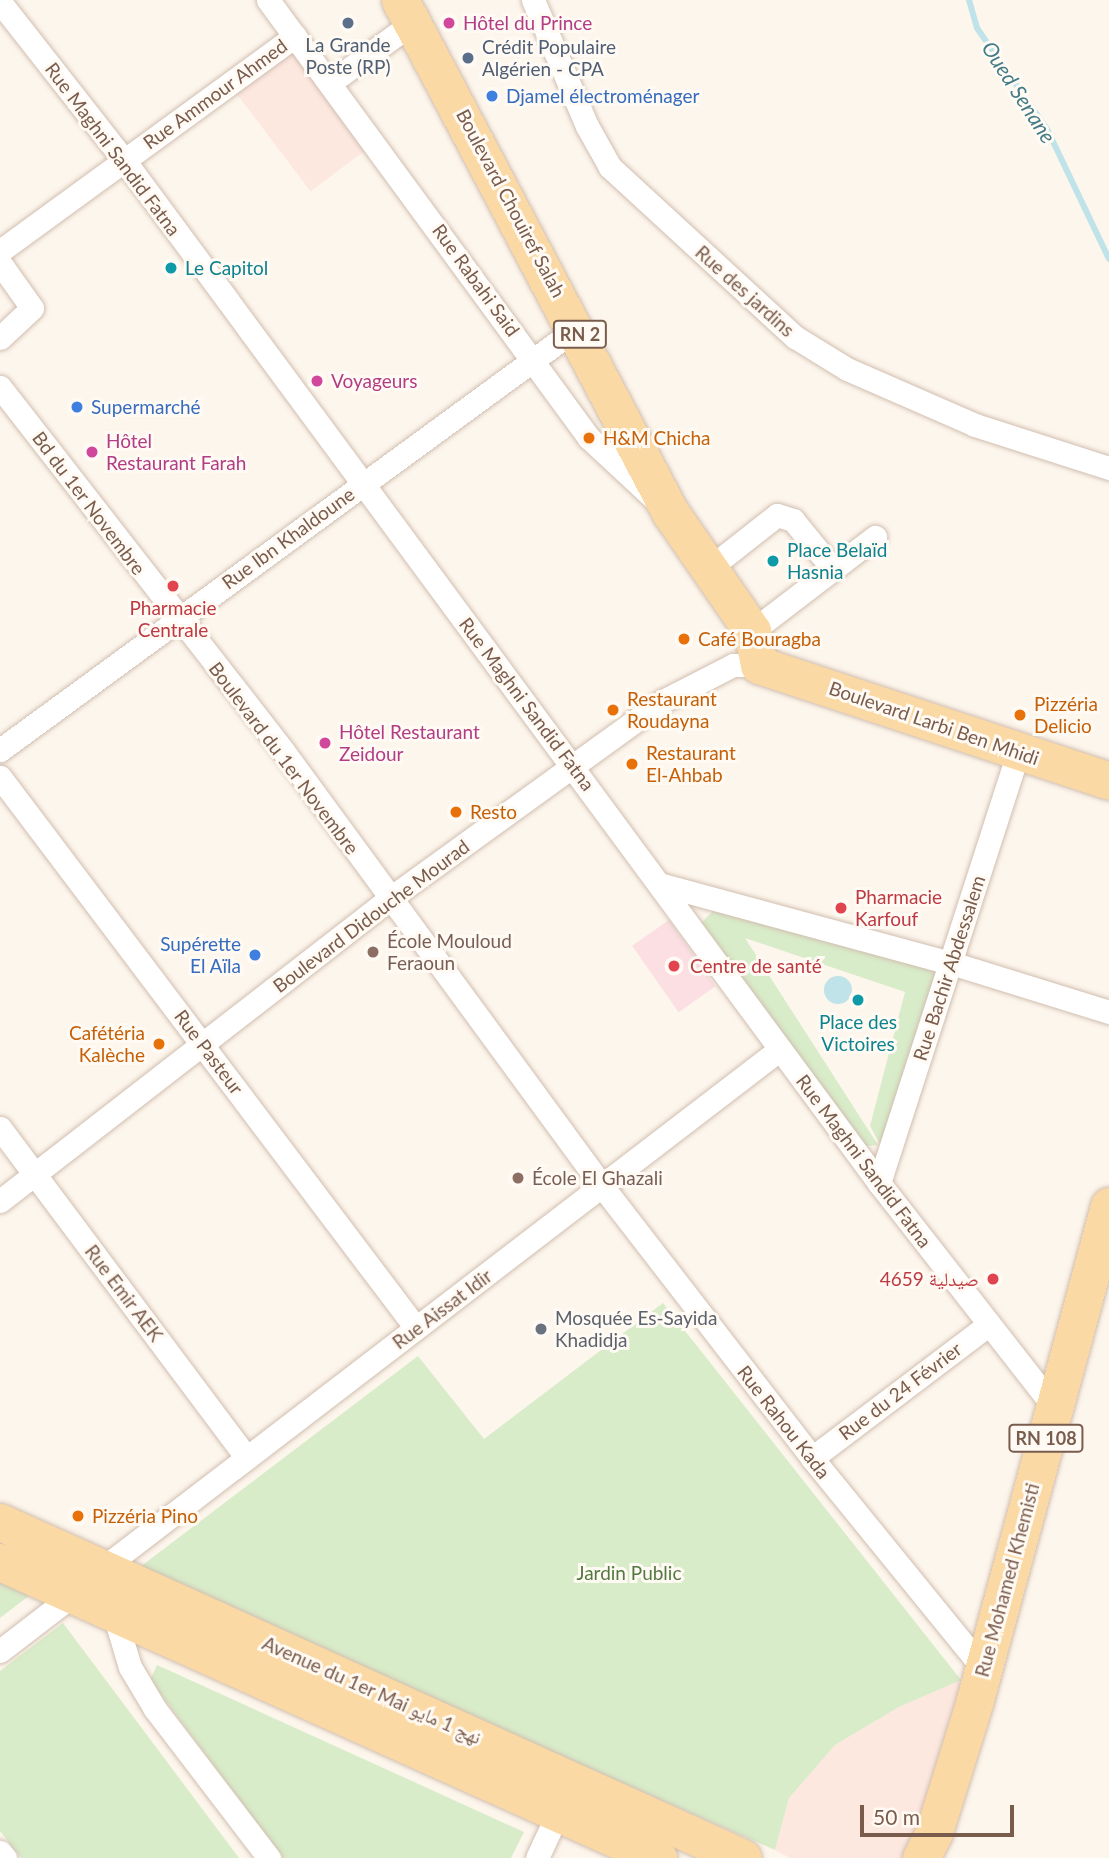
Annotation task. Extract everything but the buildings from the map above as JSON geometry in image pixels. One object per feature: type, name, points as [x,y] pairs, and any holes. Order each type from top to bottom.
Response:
[{"type":"main road","name":"Boulevard Chouiref Salah","points":[[408,11],[577,328],[670,512],[755,648]]},
{"type":"main road","name":"Boulevard Larbi Ben Mhidi","points":[[755,648],[1018,753],[1109,781]]},
{"type":"main road","name":"Rue Mohamed Khemisti","points":[[928,1849],[984,1670],[1109,1206]]},
{"type":"main road","name":"Avenue du 1er Mai نهج 1 مايو","points":[[4,1520],[103,1568],[743,1858]]},
{"type":"main road","name":"Avenue du 1er Mai نهج 1 مايو","points":[[0,1562],[658,1858]]},
{"type":"main road","points":[[73,1595],[103,1568]]},
{"type":"street","name":"Rue Rabahi Said","points":[[268,0],[611,463],[670,512]]},
{"type":"street","name":"Rue des jardins","points":[[533,0],[587,126],[610,167],[795,337],[848,369],[975,425],[1109,468]]},
{"type":"street","name":"Rue Maghni Sandid Fatna","points":[[0,2],[124,160],[663,885],[879,1183],[1054,1407]]},
{"type":"street","points":[[331,82],[408,11]]},
{"type":"street","name":"Rue Ammour Ahmed","points":[[0,251],[295,36]]},
{"type":"street","points":[[0,264],[32,309],[0,338]]},
{"type":"street","name":"Rue Ibn Khaldoune","points":[[0,750],[577,328]]},
{"type":"street","name":"Bd du 1er Novembre","points":[[0,387],[177,620]]},
{"type":"street","points":[[707,570],[777,515],[793,520],[833,569]]},
{"type":"street","points":[[755,648],[833,569],[874,537]]},
{"type":"street","name":"Boulevard du 1er Novembre","points":[[177,620],[284,752],[389,898]]},
{"type":"street","name":"Boulevard Didouche Mourad","points":[[0,1201],[204,1046],[389,898],[573,766],[708,675],[733,664],[755,648]]},
{"type":"street","name":"Rue Bachir Abdessalem","points":[[879,1183],[1018,753]]},
{"type":"street","name":"Rue Pasteur","points":[[0,776],[416,1328]]},
{"type":"street","points":[[663,885],[951,963],[1109,1012]]},
{"type":"street","name":"Rue Rahou Kada","points":[[389,898],[602,1186],[811,1458],[984,1670]]},
{"type":"street","name":"Rue Aissat Idir","points":[[103,1568],[780,1049]]},
{"type":"street","name":"Rue Emir AEK","points":[[0,1128],[247,1458]]},
{"type":"street","name":"Rue du 24 Février","points":[[811,1458],[989,1324]]},
{"type":"street","points":[[0,1651],[73,1595]]},
{"type":"street","points":[[114,1614],[130,1667],[155,1709],[269,1858]]},
{"type":"street","points":[[537,1858],[558,1812]]},
{"type":"street","points":[[0,1852],[5,1858]]},
{"type":"shaded area","points":[[293,47],[369,148],[311,192],[235,91]]},
{"type":"shaded area","name":"Centre de santé","points":[[669,920],[715,986],[679,1012],[632,946]]},
{"type":"shaded area","points":[[961,1680],[928,1813],[908,1858],[790,1858],[775,1850],[789,1798],[835,1745],[899,1707]]},
{"type":"green space","points":[[717,907],[944,967],[881,1146],[870,1126],[905,992],[745,938],[878,1145],[866,1146],[699,925]]},
{"type":"green space","name":"Jardin Public","points":[[663,1303],[961,1680],[899,1707],[835,1745],[789,1798],[775,1850],[136,1570],[418,1356],[484,1439]]},
{"type":"green space","points":[[0,1568],[30,1595],[0,1618]]},
{"type":"green space","points":[[63,1623],[239,1858],[21,1858],[0,1831],[0,1671]]},
{"type":"green space","points":[[157,1665],[524,1832],[511,1858],[283,1858],[150,1680]]},
{"type":"water","points":[[838,976],[848,980],[852,990],[848,1000],[838,1004],[828,1000],[824,990],[828,980]]},
{"type":"waterway","name":"Oued Senane","points":[[969,0],[977,28],[1047,129],[1109,259]]},
{"type":"place","name":"La Grande Poste (RP)","points":[[348,23]]},
{"type":"place","name":"Hôtel du Prince","points":[[449,23]]},
{"type":"place","name":"Crédit Populaire Algérien - CPA","points":[[468,58]]},
{"type":"place","name":"Djamel électroménager","points":[[492,96]]},
{"type":"place","name":"Le Capitol","points":[[171,268]]},
{"type":"place","name":"Voyageurs","points":[[317,381]]},
{"type":"place","name":"Supermarché","points":[[77,407]]},
{"type":"place","name":"H&M Chicha","points":[[589,438]]},
{"type":"place","name":"Hôtel Restaurant Farah","points":[[92,452]]},
{"type":"place","name":"Place Belaïd Hasnia","points":[[773,561]]},
{"type":"place","name":"Pharmacie Centrale","points":[[173,586]]},
{"type":"place","name":"Café Bouragba","points":[[684,639]]},
{"type":"place","name":"Restaurant Roudayna","points":[[613,710]]},
{"type":"place","name":"Pizzéria Delicio","points":[[1020,715]]},
{"type":"place","name":"Hôtel Restaurant Zeidour","points":[[325,743]]},
{"type":"place","name":"Restaurant El-Ahbab","points":[[632,764]]},
{"type":"place","name":"Resto","points":[[456,812]]},
{"type":"place","name":"Pharmacie Karfouf","points":[[841,908]]},
{"type":"place","name":"École Mouloud Feraoun","points":[[373,952]]},
{"type":"place","name":"Supérette El Aïla","points":[[255,955]]},
{"type":"place","name":"Centre de santé","points":[[674,966]]},
{"type":"place","name":"Place des Victoires","points":[[858,1000]]},
{"type":"place","name":"Cafétéria Kalèche","points":[[159,1044]]},
{"type":"place","name":"École El Ghazali","points":[[518,1178]]},
{"type":"place","name":"صيدلية 4659","points":[[993,1279]]},
{"type":"place","name":"Mosquée Es-Sayida Khadidja","points":[[541,1329]]},
{"type":"place","name":"Pizzéria Pino","points":[[78,1516]]}]
